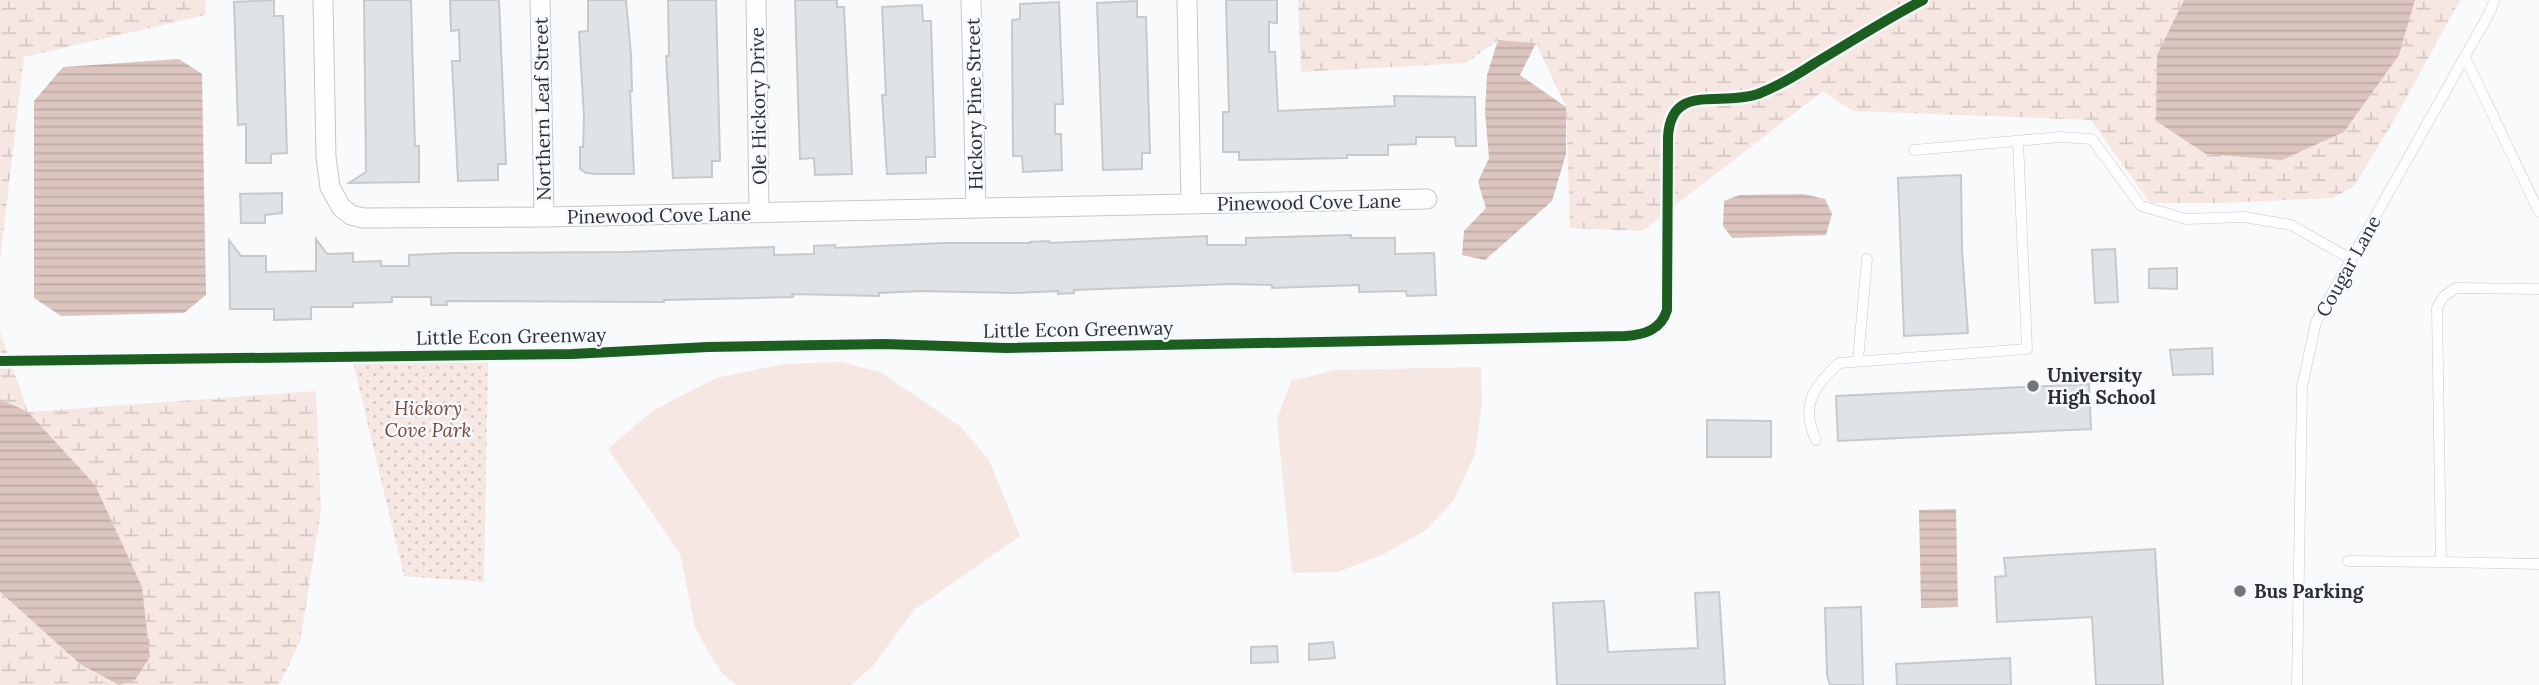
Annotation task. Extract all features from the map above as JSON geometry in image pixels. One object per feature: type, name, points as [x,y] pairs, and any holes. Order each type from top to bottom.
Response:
[{"type":"street","name":"Pinewood Cove Lane","points":[[323,0],[330,187],[341,207],[351,215],[377,220],[1427,199]]},
{"type":"street","name":"Northern Leaf Street","points":[[540,0],[544,218]]},
{"type":"street","name":"Ole Hickory Drive","points":[[756,0],[759,213]]},
{"type":"street","name":"Hickory Pine Street","points":[[971,0],[976,208]]},
{"type":"street","name":"Pinewood Cove Lane","points":[[1187,0],[1191,204]]},
{"type":"lane","name":"Cougar Lane","points":[[2297,685],[2303,374],[2316,322],[2491,10],[2494,0]]},
{"type":"lane","points":[[2465,57],[2539,212]]},
{"type":"lane","points":[[1914,150],[2061,137],[2092,139],[2141,206],[2186,219],[2244,218],[2291,225],[2351,259]]},
{"type":"lane","points":[[1816,440],[1808,422],[1811,399],[1820,381],[1839,363],[2027,349],[2018,141]]},
{"type":"lane","points":[[1858,360],[1867,260]]},
{"type":"lane","points":[[2441,562],[2437,308],[2443,297],[2456,288],[2539,289]]},
{"type":"lane","points":[[2348,561],[2539,564]]},
{"type":"green space","points":[[0,0],[205,0],[206,15],[24,57],[0,261]]},
{"type":"green space","points":[[1298,0],[2460,0],[2397,115],[2354,186],[2333,198],[2150,203],[2091,120],[1853,111],[1823,91],[1642,231],[1570,228],[1566,107],[1536,43],[1498,40],[1466,63],[1301,72]]},
{"type":"green space","points":[[0,332],[28,412],[0,399]]},
{"type":"green space","name":"Hickory Cove Park","points":[[488,359],[484,582],[404,576],[353,362]]},
{"type":"green space","points":[[841,362],[880,372],[960,426],[989,460],[1020,536],[914,610],[873,666],[851,685],[737,685],[723,674],[695,627],[680,554],[608,449],[652,411],[716,378],[784,364]]},
{"type":"green space","points":[[1481,367],[1482,402],[1475,454],[1454,500],[1426,530],[1384,554],[1338,572],[1292,573],[1277,420],[1291,381],[1335,370]]},
{"type":"green space","points":[[316,391],[321,511],[300,642],[279,685],[0,685],[0,592],[80,664],[28,412]]},
{"type":"shaded area","points":[[2184,0],[2415,0],[2399,55],[2344,132],[2282,160],[2206,154],[2156,121],[2157,55]]},
{"type":"shaded area","points":[[1498,40],[1536,43],[1520,75],[1566,107],[1566,154],[1552,201],[1485,260],[1462,255],[1464,231],[1486,208],[1478,182],[1489,158],[1485,112],[1487,75]]},
{"type":"shaded area","points":[[179,59],[202,74],[206,295],[184,313],[61,316],[34,298],[34,101],[63,67]]},
{"type":"shaded area","points":[[1803,194],[1825,199],[1832,214],[1826,235],[1732,238],[1723,226],[1724,201],[1739,195]]},
{"type":"shaded area","points":[[0,399],[28,412],[95,485],[142,587],[150,657],[135,680],[119,685],[80,664],[0,592]]},
{"type":"shaded area","points":[[1956,509],[1958,607],[1921,608],[1919,510]]},
{"type":"building","points":[[274,0],[274,16],[283,16],[287,153],[271,154],[271,163],[246,163],[246,124],[238,125],[234,2]]},
{"type":"building","points":[[364,0],[411,0],[415,146],[419,146],[419,182],[349,183],[366,172]]},
{"type":"building","points":[[450,0],[499,0],[506,164],[498,164],[498,180],[458,181],[452,61],[460,61],[459,30],[451,31]]},
{"type":"building","points":[[588,0],[626,0],[631,55],[634,174],[596,174],[580,169],[584,117],[579,32],[588,31]]},
{"type":"building","points":[[668,0],[716,0],[720,161],[712,161],[712,177],[673,178],[666,56],[669,56]]},
{"type":"building","points":[[795,0],[837,0],[837,7],[844,7],[852,174],[815,175],[814,158],[800,159]]},
{"type":"building","points":[[1226,0],[1277,0],[1277,23],[1269,22],[1269,52],[1275,52],[1278,111],[1395,106],[1394,96],[1475,97],[1476,146],[1456,146],[1455,137],[1416,137],[1416,144],[1388,145],[1388,155],[1239,160],[1239,152],[1223,152],[1223,112],[1229,112]]},
{"type":"building","points":[[1137,1],[1137,17],[1146,17],[1150,153],[1142,153],[1142,169],[1103,170],[1097,3]]},
{"type":"building","points":[[1059,2],[1063,104],[1055,104],[1055,134],[1061,134],[1062,170],[1023,172],[1022,156],[1013,156],[1012,20],[1020,19],[1020,4]]},
{"type":"building","points":[[922,5],[923,21],[931,21],[935,157],[926,157],[926,173],[887,174],[882,95],[886,95],[882,7]]},
{"type":"building","points":[[1961,175],[1962,250],[1968,333],[1904,336],[1898,178]]},
{"type":"building","points":[[282,193],[282,213],[265,215],[265,223],[241,223],[240,194]]},
{"type":"building","points":[[1351,235],[1351,238],[1395,238],[1395,254],[1434,253],[1436,295],[1407,296],[1406,291],[1359,292],[1359,285],[1272,288],[1272,285],[1231,284],[1074,290],[1074,293],[1058,294],[1058,291],[922,291],[879,293],[879,296],[792,294],[793,297],[664,302],[446,301],[447,305],[431,305],[431,297],[392,297],[392,302],[353,303],[353,307],[311,307],[311,319],[274,320],[274,309],[230,309],[229,240],[241,256],[266,256],[266,272],[316,271],[316,239],[327,254],[353,253],[353,262],[381,261],[381,266],[409,266],[409,255],[453,253],[626,252],[774,247],[774,255],[814,254],[814,246],[835,245],[835,248],[944,243],[1050,243],[1207,236],[1207,245],[1246,245],[1246,238]]},
{"type":"building","points":[[2115,249],[2118,302],[2095,303],[2092,250]]},
{"type":"building","points":[[2177,268],[2177,289],[2149,288],[2149,269]]},
{"type":"building","points":[[2212,348],[2213,374],[2173,375],[2170,350]]},
{"type":"building","points":[[2089,384],[2091,429],[1838,441],[1836,396]]},
{"type":"building","points":[[1707,420],[1771,421],[1771,457],[1707,457]]},
{"type":"building","points":[[2155,549],[2163,685],[2096,685],[2092,617],[1997,622],[1995,577],[2006,576],[2004,558]]},
{"type":"building","points":[[1719,592],[1725,685],[1557,685],[1553,603],[1604,601],[1608,652],[1698,648],[1695,593]]},
{"type":"building","points":[[1861,607],[1863,685],[1830,685],[1827,675],[1825,608]]},
{"type":"building","points":[[1333,642],[1335,658],[1309,660],[1309,644]]},
{"type":"building","points":[[1277,646],[1278,662],[1251,663],[1251,647]]},
{"type":"building","points":[[2010,658],[2011,685],[1897,685],[1896,664]]},
{"type":"cycle path","name":"Little Econ Greenway","points":[[0,361],[572,354],[708,347],[884,344],[1006,348],[1639,334],[1656,327],[1667,310],[1668,137],[1671,120],[1678,109],[1700,100],[1743,97],[1765,91],[1923,0]]},
{"type":"place","name":"University High School","points":[[2033,386]]},
{"type":"place","name":"Bus Parking","points":[[2240,591]]}]
